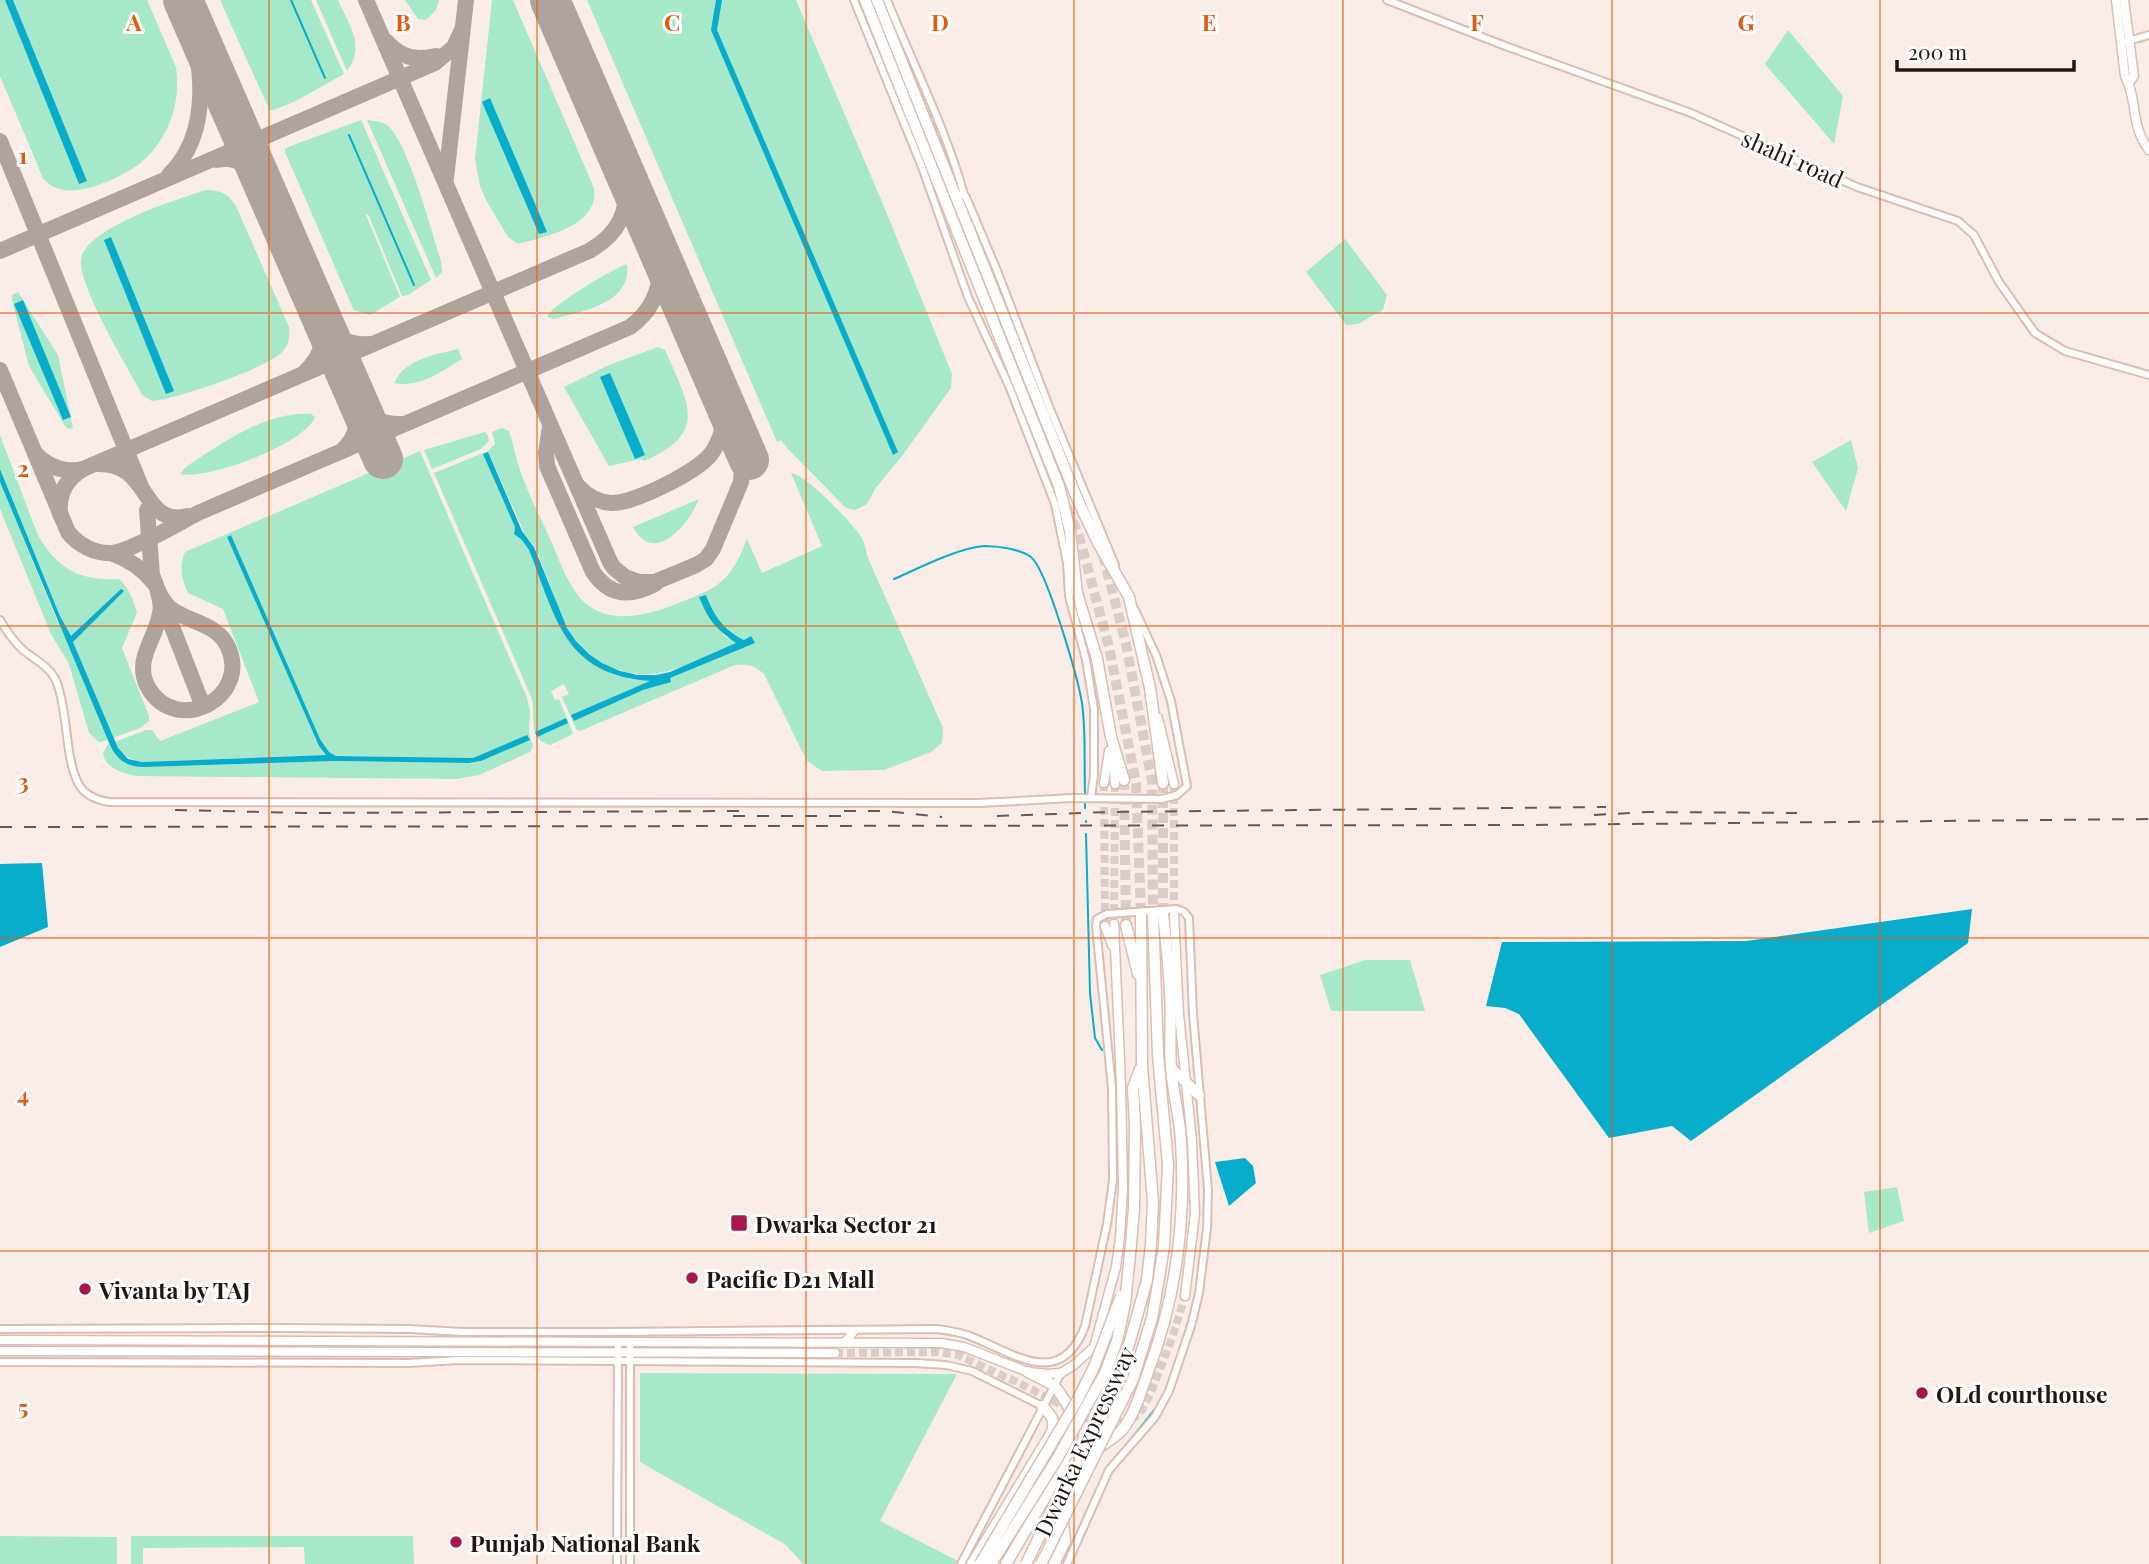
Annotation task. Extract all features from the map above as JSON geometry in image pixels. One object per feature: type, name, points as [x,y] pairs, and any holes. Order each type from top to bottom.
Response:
[{"type":"highway","points":[[865,0],[1055,473],[1070,531],[1077,593],[1097,659],[1119,782]]},
{"type":"highway","points":[[877,0],[960,195],[1076,496],[1097,541],[1129,597],[1150,688],[1163,783]]},
{"type":"highway","points":[[980,1564],[1105,1373],[1116,1341],[1125,1304],[1132,1244],[1135,1124],[1133,1088],[1142,1066],[1141,914]]},
{"type":"highway","points":[[1006,1564],[1060,1472],[1123,1429],[1136,1406],[1168,1311],[1176,1272],[1182,1218],[1181,1140],[1171,1068],[1170,995],[1164,914]]},
{"type":"highway","name":"Dwarka Expressway","points":[[1041,1564],[1133,1379],[1152,1318],[1164,1246],[1168,1165],[1158,1055],[1157,992],[1164,914]]},
{"type":"highway","points":[[1126,925],[1142,992]]},
{"type":"highway","points":[[1157,992],[1170,995]]},
{"type":"highway","points":[[1158,1055],[1199,1095]]},
{"type":"highway","name":"Dwarka Expressway","points":[[1026,1564],[1118,1376],[1147,1280],[1152,1245],[1153,1202],[1142,1066]]},
{"type":"highway","points":[[972,1564],[1019,1485],[1074,1426],[1068,1404],[1054,1386],[1028,1372]]},
{"type":"highway","points":[[1042,1406],[1053,1416],[1054,1426],[1064,1434]]},
{"type":"highway","points":[[1060,1472],[1064,1434]]},
{"type":"highway","points":[[991,1564],[1064,1434]]},
{"type":"highway","points":[[1054,1564],[1065,1541],[1063,1522]]},
{"type":"main road","points":[[2116,0],[2134,76],[2129,83],[2136,125],[2149,150]]},
{"type":"main road","points":[[2124,0],[2125,42]]},
{"type":"main road","points":[[1150,688],[1174,784]]},
{"type":"main road","points":[[1104,783],[1111,737]]},
{"type":"main road","points":[[1164,914],[1179,1014],[1192,1141],[1195,1214],[1185,1296]]},
{"type":"main road","points":[[0,1340],[941,1343],[964,1347],[1028,1372],[1060,1373],[1082,1360],[1094,1347],[1116,1267],[1120,1237],[1123,1188],[1120,1073],[1115,954],[1110,925]]},
{"type":"main road","points":[[845,1342],[854,1331]]},
{"type":"main road","points":[[0,1351],[618,1352],[630,1357],[835,1353]]},
{"type":"street","points":[[853,0],[913,142],[968,297],[1009,386],[1055,504],[1067,563],[1069,596],[1086,660],[1094,709],[1094,775],[1091,798]]},
{"type":"street","points":[[887,0],[958,173],[960,195]]},
{"type":"street","name":"shahi road","points":[[1387,0],[1691,113],[1857,187],[1958,220],[1974,235],[2004,290],[2035,334],[2065,351],[2149,375]]},
{"type":"street","points":[[2125,42],[2149,35]]},
{"type":"street","points":[[0,620],[9,636],[55,678],[78,784],[89,795],[109,802],[978,803],[1091,798],[1162,799],[1177,795],[1187,786],[1171,701],[1156,655],[1129,597]]},
{"type":"street","points":[[0,1329],[282,1328],[613,1332],[938,1329],[966,1334],[1032,1363],[1057,1360],[1080,1340],[1085,1326],[1113,1180],[1110,1073],[1097,919],[1107,914],[1177,909],[1189,918],[1199,1095],[1208,1190],[1202,1273],[1191,1326],[1169,1391],[1155,1417],[1109,1470],[1067,1564]]},
{"type":"street","points":[[1110,1073],[1120,1073]]},
{"type":"street","points":[[617,1564],[618,1342]]},
{"type":"street","points":[[630,1342],[630,1564]]},
{"type":"street","points":[[0,1362],[409,1363],[459,1360],[618,1363],[630,1357],[946,1365],[972,1371],[1042,1406]]},
{"type":"street","points":[[961,1564],[1060,1373]]},
{"type":"green space","points":[[0,0],[5,0],[87,181],[13,0],[147,0],[176,67],[177,85],[176,103],[167,128],[161,140],[142,162],[117,177],[90,188],[64,190],[52,186],[43,178],[0,76]]},
{"type":"green space","points":[[220,0],[311,0],[344,74],[294,102],[270,111]]},
{"type":"green space","points":[[316,0],[338,0],[351,27],[355,53],[347,71]]},
{"type":"green space","points":[[405,0],[439,0],[436,10],[426,20],[418,19]]},
{"type":"green space","points":[[492,0],[513,0],[594,188],[594,201],[580,221],[542,238],[518,244],[508,237],[486,200],[480,186],[475,159]]},
{"type":"green space","points":[[587,0],[796,0],[952,374],[951,388],[875,489],[867,504],[855,510],[846,508],[781,440],[777,442]]},
{"type":"green space","points":[[1788,30],[1843,96],[1834,144],[1765,64]]},
{"type":"green space","points":[[361,120],[431,280],[402,296],[368,214],[366,215],[400,297],[370,315],[354,310],[285,152],[288,147]]},
{"type":"green space","points":[[367,120],[387,125],[403,149],[441,261],[442,272],[436,278]]},
{"type":"green space","points":[[206,190],[224,194],[236,206],[289,327],[288,340],[282,352],[258,367],[200,389],[152,401],[143,396],[105,327],[87,287],[81,259],[87,247],[116,225],[156,207]]},
{"type":"green space","points":[[1345,239],[1387,295],[1383,310],[1358,324],[1346,325],[1306,272]]},
{"type":"green space","points":[[627,264],[622,288],[603,304],[554,319],[547,317],[571,296]]},
{"type":"green space","points":[[18,292],[58,355],[73,428],[65,426],[29,366],[12,295]],"holes":[[[23,301],[63,420],[15,304]]]},
{"type":"green space","points":[[658,347],[665,350],[686,400],[686,427],[679,439],[644,461],[641,459],[609,466],[564,387],[609,365]]},
{"type":"green space","points":[[458,349],[462,359],[438,374],[413,383],[394,383],[413,363]]},
{"type":"green space","points":[[294,414],[311,414],[315,417],[294,438],[254,458],[212,471],[180,474],[186,467],[245,430]]},
{"type":"green space","points":[[502,428],[509,431],[526,486],[573,588],[587,604],[611,615],[650,613],[712,588],[728,575],[747,539],[762,573],[822,546],[791,473],[807,481],[839,511],[862,539],[943,728],[942,743],[931,752],[884,770],[822,771],[807,761],[764,674],[744,664],[735,665],[580,731],[576,729],[562,697],[569,694],[564,684],[551,691],[555,700],[559,699],[573,733],[550,745],[543,742],[535,733],[532,699],[434,473],[488,451],[495,444],[492,432]],"holes":[[[488,452],[525,534],[535,547],[558,608],[570,632],[585,651],[605,664],[639,674],[688,665],[737,643],[724,636],[700,597],[706,595],[723,625],[729,631],[754,643],[670,678],[670,682],[643,690],[574,721],[572,715],[652,681],[623,677],[600,669],[582,656],[568,639],[557,620],[529,550],[514,534],[515,527]]]},
{"type":"green space","points":[[485,432],[489,441],[481,449],[432,469],[424,450]]},
{"type":"green space","points":[[0,435],[37,533],[49,551],[63,565],[81,575],[119,579],[131,595],[137,613],[122,648],[149,716],[149,721],[140,728],[99,742],[89,733],[69,664],[51,634],[0,509],[0,482],[56,618],[113,737],[73,642],[121,589],[71,637],[0,469]]},
{"type":"green space","points":[[1851,440],[1858,468],[1846,511],[1812,462]]},
{"type":"green space","points":[[420,451],[527,698],[530,710],[529,734],[533,746],[530,752],[479,775],[456,779],[136,776],[116,769],[108,763],[103,754],[107,745],[146,730],[152,730],[160,741],[259,702],[223,609],[188,593],[182,573],[185,552]],"holes":[[[231,535],[320,739],[329,752],[336,756],[473,758],[527,736],[529,740],[481,761],[469,763],[335,761],[137,767],[124,763],[110,745],[142,762],[327,755],[319,746],[227,537]]]},
{"type":"green space","points":[[699,499],[679,529],[660,542],[651,543],[641,538],[633,527]]},
{"type":"green space","points":[[1365,960],[1410,960],[1425,1011],[1331,1011],[1320,975]]},
{"type":"green space","points":[[1897,1187],[1904,1221],[1869,1233],[1864,1192]]},
{"type":"green space","points":[[640,1373],[957,1374],[880,1521],[958,1561],[956,1564],[803,1564],[786,1545],[640,1462]]},
{"type":"green space","points":[[0,1536],[117,1537],[117,1564],[0,1564]]},
{"type":"green space","points":[[131,1536],[413,1536],[414,1564],[305,1564],[304,1547],[143,1548],[143,1564],[131,1564]]},
{"type":"water","points":[[5,0],[13,0],[87,181],[79,184]]},
{"type":"water","points":[[716,0],[722,0],[717,30],[898,452],[893,455],[711,30]]},
{"type":"water","points":[[490,98],[547,232],[539,234],[482,102]]},
{"type":"water","points":[[111,237],[174,391],[166,394],[104,240]]},
{"type":"water","points":[[23,300],[71,417],[63,420],[14,304]]},
{"type":"water","points":[[610,373],[645,455],[635,459],[600,377]]},
{"type":"water","points":[[488,452],[522,531],[534,547],[567,628],[589,654],[620,671],[656,675],[670,672],[736,643],[718,629],[710,618],[699,597],[706,595],[725,627],[744,640],[751,636],[755,643],[670,678],[671,682],[643,690],[574,721],[571,715],[650,681],[621,676],[599,668],[581,655],[567,639],[556,620],[529,550],[514,534],[515,527],[483,454]]},
{"type":"water","points":[[0,469],[60,616],[71,636],[121,589],[124,591],[73,642],[118,748],[128,759],[142,762],[326,755],[319,746],[227,537],[231,535],[320,739],[329,752],[336,756],[473,758],[527,735],[530,740],[481,761],[469,763],[335,761],[143,767],[127,764],[119,759],[110,745],[0,482]]},
{"type":"water","points":[[566,718],[568,723],[537,737],[535,732]]},
{"type":"water","points":[[42,863],[48,927],[0,947],[0,864]]},
{"type":"water","points":[[1972,909],[1968,943],[1691,1141],[1672,1126],[1609,1138],[1519,1014],[1505,1008],[1486,1006],[1502,942],[1746,941]]},
{"type":"water","points":[[1245,1158],[1253,1166],[1256,1183],[1229,1206],[1215,1162]]},
{"type":"waterway","points":[[291,0],[325,78]]},
{"type":"waterway","points":[[349,135],[414,285]]},
{"type":"waterway","points":[[894,579],[962,550],[984,546],[1002,547],[1031,557],[1038,566],[1053,603],[1082,703],[1085,793]]},
{"type":"waterway","points":[[1085,803],[1085,808]]},
{"type":"waterway","points":[[1086,834],[1090,993],[1095,1038],[1102,1050]]},
{"type":"waterway","points":[[1184,1335],[1188,1323]]},
{"type":"waterway","points":[[1123,1449],[1156,1408]]},
{"type":"waterway","points":[[1063,1564],[1105,1472]]},
{"type":"taxiway","points":[[366,0],[614,568],[625,577],[639,582],[655,582],[706,559],[713,549],[741,482],[743,447]]},
{"type":"taxiway","points":[[446,178],[466,0]]},
{"type":"taxiway","points":[[169,175],[183,157],[193,137],[198,116],[199,70],[185,5]]},
{"type":"taxiway","points":[[0,251],[435,63],[454,47],[462,30]]},
{"type":"taxiway","points":[[387,42],[397,51],[409,56],[436,56]]},
{"type":"taxiway","points":[[0,141],[142,489]]},
{"type":"taxiway","points":[[217,160],[233,160],[246,166],[265,189]]},
{"type":"taxiway","points":[[35,453],[57,468],[83,469],[589,251],[608,237],[620,220],[626,200],[625,176]]},
{"type":"taxiway","points":[[0,370],[68,532],[87,548],[112,553],[155,536],[198,513],[630,327],[646,312],[656,295],[660,276],[660,254]]},
{"type":"taxiway","points":[[322,321],[343,339],[355,344],[370,344]]},
{"type":"taxiway","points":[[305,372],[321,349],[322,321]]},
{"type":"taxiway","points":[[354,396],[374,418],[387,423],[403,424]]},
{"type":"taxiway","points":[[342,451],[356,428],[355,401]]},
{"type":"taxiway","points":[[578,486],[593,498],[611,503],[649,493],[679,478],[704,461],[715,448],[722,430],[725,403]]},
{"type":"taxiway","points":[[550,427],[547,466],[593,572],[606,586],[621,592],[638,591],[655,584]]},
{"type":"taxiway","points":[[96,464],[114,466],[127,473],[161,513],[173,517],[188,516]]},
{"type":"taxiway","points":[[60,514],[60,500],[64,488],[72,477],[83,469]]},
{"type":"taxiway","points":[[147,510],[152,575],[202,704]]},
{"type":"taxiway","points":[[111,553],[135,565],[154,583]]},
{"type":"taxiway","points":[[158,592],[171,609],[210,628],[228,647],[232,665],[229,681],[221,695],[193,710],[177,709],[162,703],[144,679],[144,660],[161,610],[158,592]]},
{"type":"runway","points":[[183,0],[383,459]]},
{"type":"runway","points":[[550,0],[749,460]]},
{"type":"tunnel","points":[[858,0],[952,231]]},
{"type":"tunnel","points":[[894,25],[1020,343]]},
{"type":"tunnel","points":[[1073,477],[1091,518]]},
{"type":"tunnel","points":[[1067,507],[1079,536],[1109,647],[1136,783],[1141,914]]},
{"type":"tunnel","points":[[1103,555],[1126,644],[1152,781],[1153,913]]},
{"type":"tunnel","points":[[1124,780],[1126,925]]},
{"type":"tunnel","points":[[1104,783],[1105,926]]},
{"type":"tunnel","points":[[1163,783],[1163,914]]},
{"type":"tunnel","points":[[1114,924],[1115,784]]},
{"type":"tunnel","points":[[1174,784],[1174,914]]},
{"type":"tunnel","points":[[835,1353],[937,1352],[958,1355],[1092,1421],[1120,1423],[1135,1417],[1150,1395],[1185,1296]]},
{"type":"railway","points":[[997,816],[1110,812],[1606,807]]},
{"type":"railway","points":[[175,810],[306,813],[742,811]]},
{"type":"railway","points":[[844,811],[884,811],[942,817]]},
{"type":"railway","points":[[1594,815],[1647,812],[1797,813]]},
{"type":"railway","points":[[733,816],[852,816]]},
{"type":"railway","points":[[0,827],[1527,825],[2149,819]]},
{"type":"place","name":"Dwarka Sector 21","points":[[739,1223]]},
{"type":"place","name":"Pacific D21 Mall","points":[[692,1278]]},
{"type":"place","name":"Vivanta by TAJ","points":[[85,1289]]},
{"type":"place","name":"OLd courthouse","points":[[1922,1393]]},
{"type":"place","name":"Punjab National Bank","points":[[456,1542]]}]
